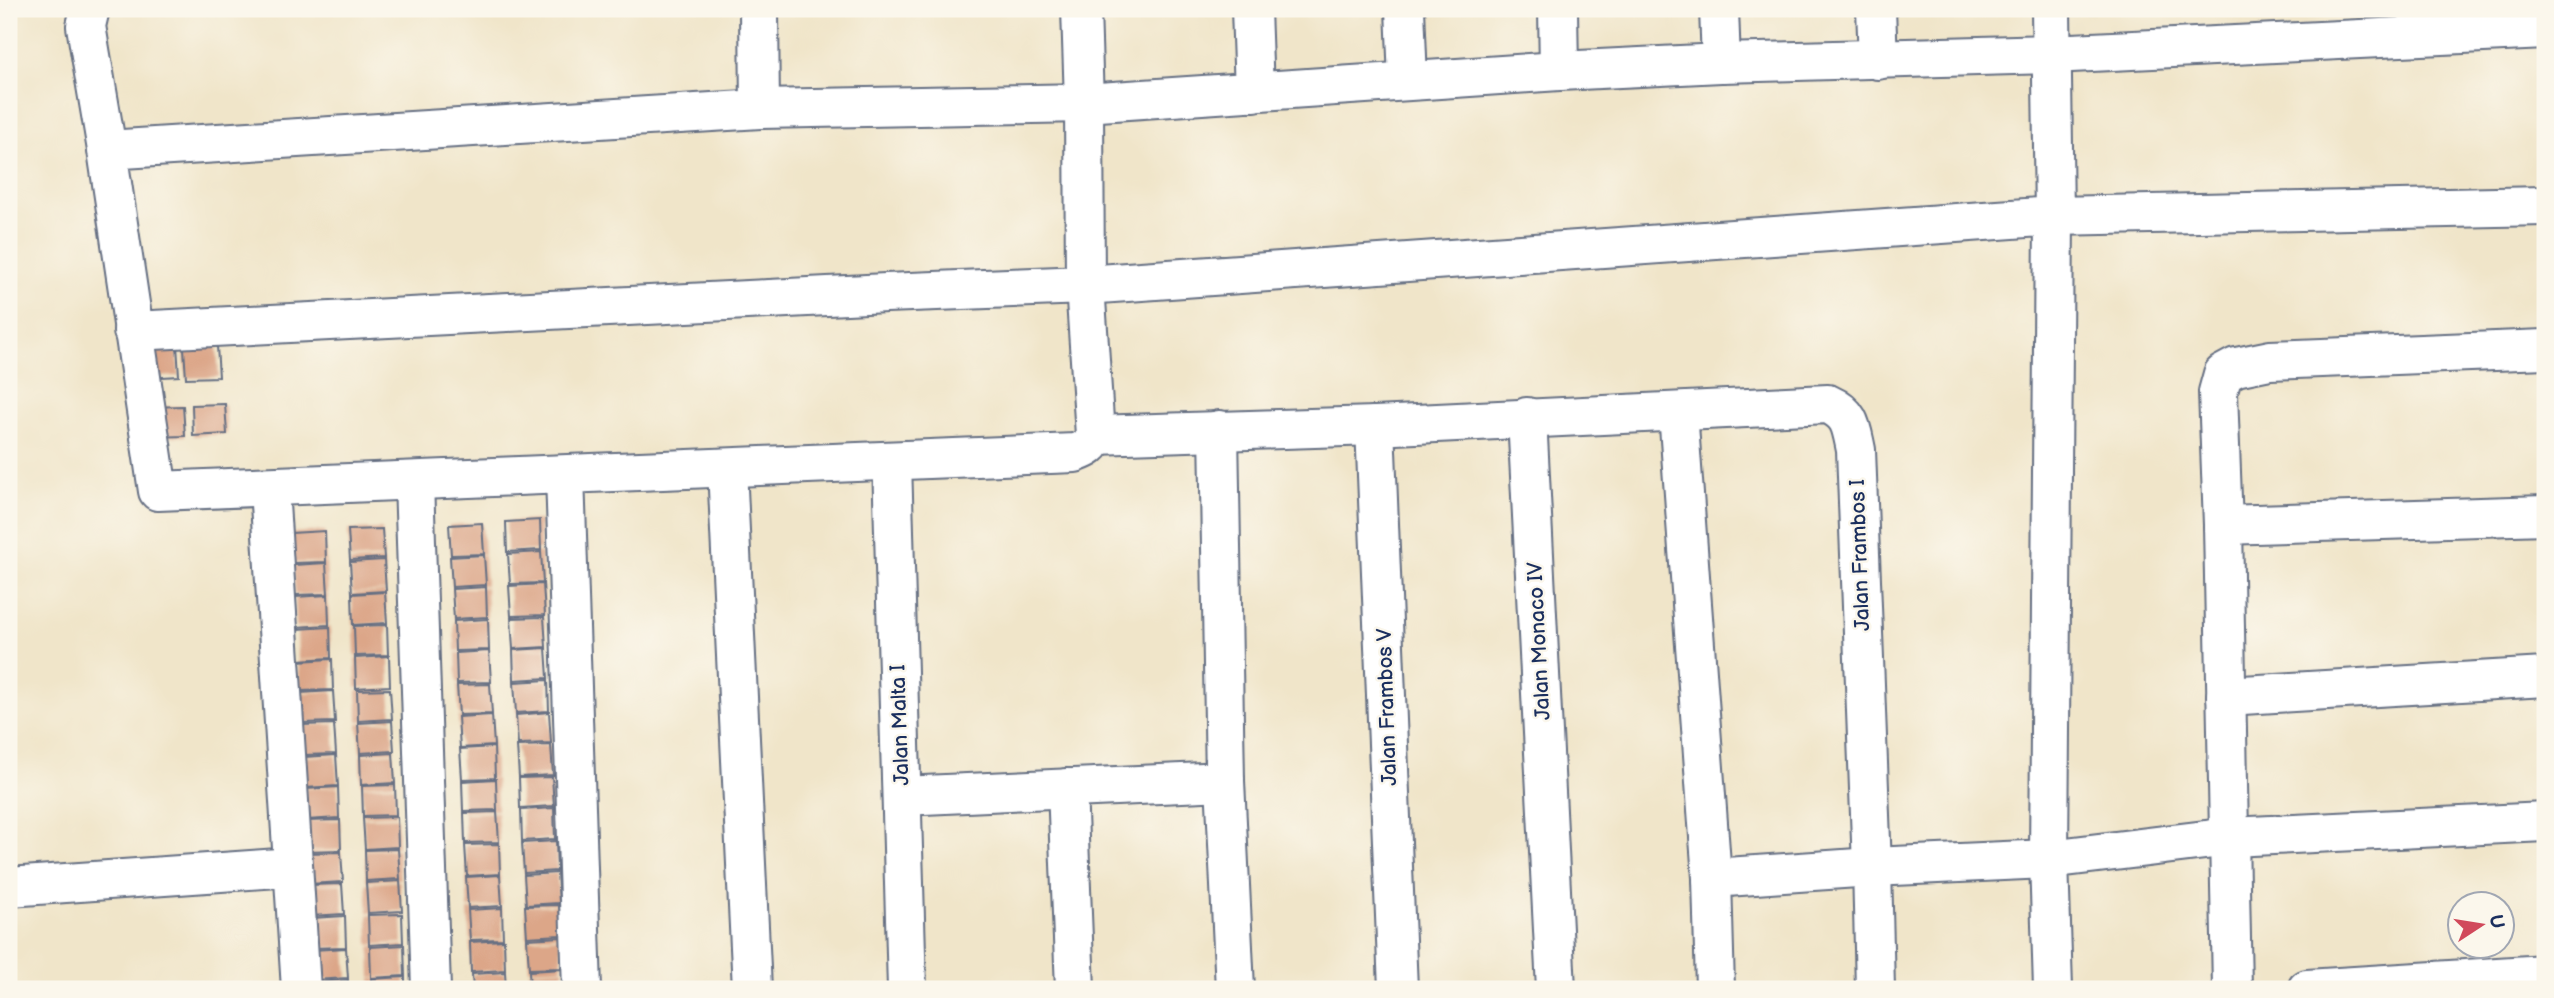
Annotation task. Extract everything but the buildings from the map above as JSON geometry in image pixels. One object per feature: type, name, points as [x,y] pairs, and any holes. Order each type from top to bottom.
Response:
[{"type":"street","points":[[90,9],[86,26],[158,491],[1075,453],[1090,447],[1095,435],[1085,285],[1081,9]]},
{"type":"street","points":[[759,9],[760,108]]},
{"type":"street","points":[[1251,9],[1254,92]]},
{"type":"street","points":[[1405,9],[1408,80]]},
{"type":"street","points":[[1558,9],[1559,71]]},
{"type":"street","points":[[1719,9],[1721,63]]},
{"type":"street","points":[[1876,9],[1878,60]]},
{"type":"street","points":[[2051,9],[2054,216],[2049,859],[2053,989]]},
{"type":"street","points":[[107,150],[760,108],[1084,103],[1559,71],[1721,63],[2051,54],[2545,30]]},
{"type":"street","points":[[133,331],[1085,285],[2054,216],[2545,206]]},
{"type":"street","points":[[2232,989],[2218,392],[2223,374],[2236,367],[2270,360],[2545,349]]},
{"type":"street","name":"Jalan Frambos I","points":[[1095,435],[1375,426],[1828,404],[1841,410],[1850,423],[1856,450],[1875,989]]},
{"type":"street","points":[[1678,412],[1712,878],[1715,989]]},
{"type":"street","name":"Jalan Monaco IV","points":[[1527,418],[1556,989]]},
{"type":"street","name":"Jalan Frambos V","points":[[1375,426],[1398,989]]},
{"type":"street","points":[[1219,430],[1225,781],[1236,989]]},
{"type":"street","name":"Jalan Malta I","points":[[892,461],[907,989]]},
{"type":"street","points":[[727,468],[752,989]]},
{"type":"street","points":[[565,475],[582,989]]},
{"type":"street","points":[[414,482],[431,989]]},
{"type":"street","points":[[269,488],[301,989]]},
{"type":"street","points":[[2223,525],[2545,515]]},
{"type":"street","points":[[2226,696],[2545,677]]},
{"type":"street","points":[[902,796],[1225,781]]},
{"type":"street","points":[[1067,788],[1075,989]]},
{"type":"street","points":[[1712,878],[2049,859],[2230,837],[2545,822]]},
{"type":"street","points":[[9,887],[293,867]]},
{"type":"street","points":[[2307,989],[2381,987],[2545,974]]}]
